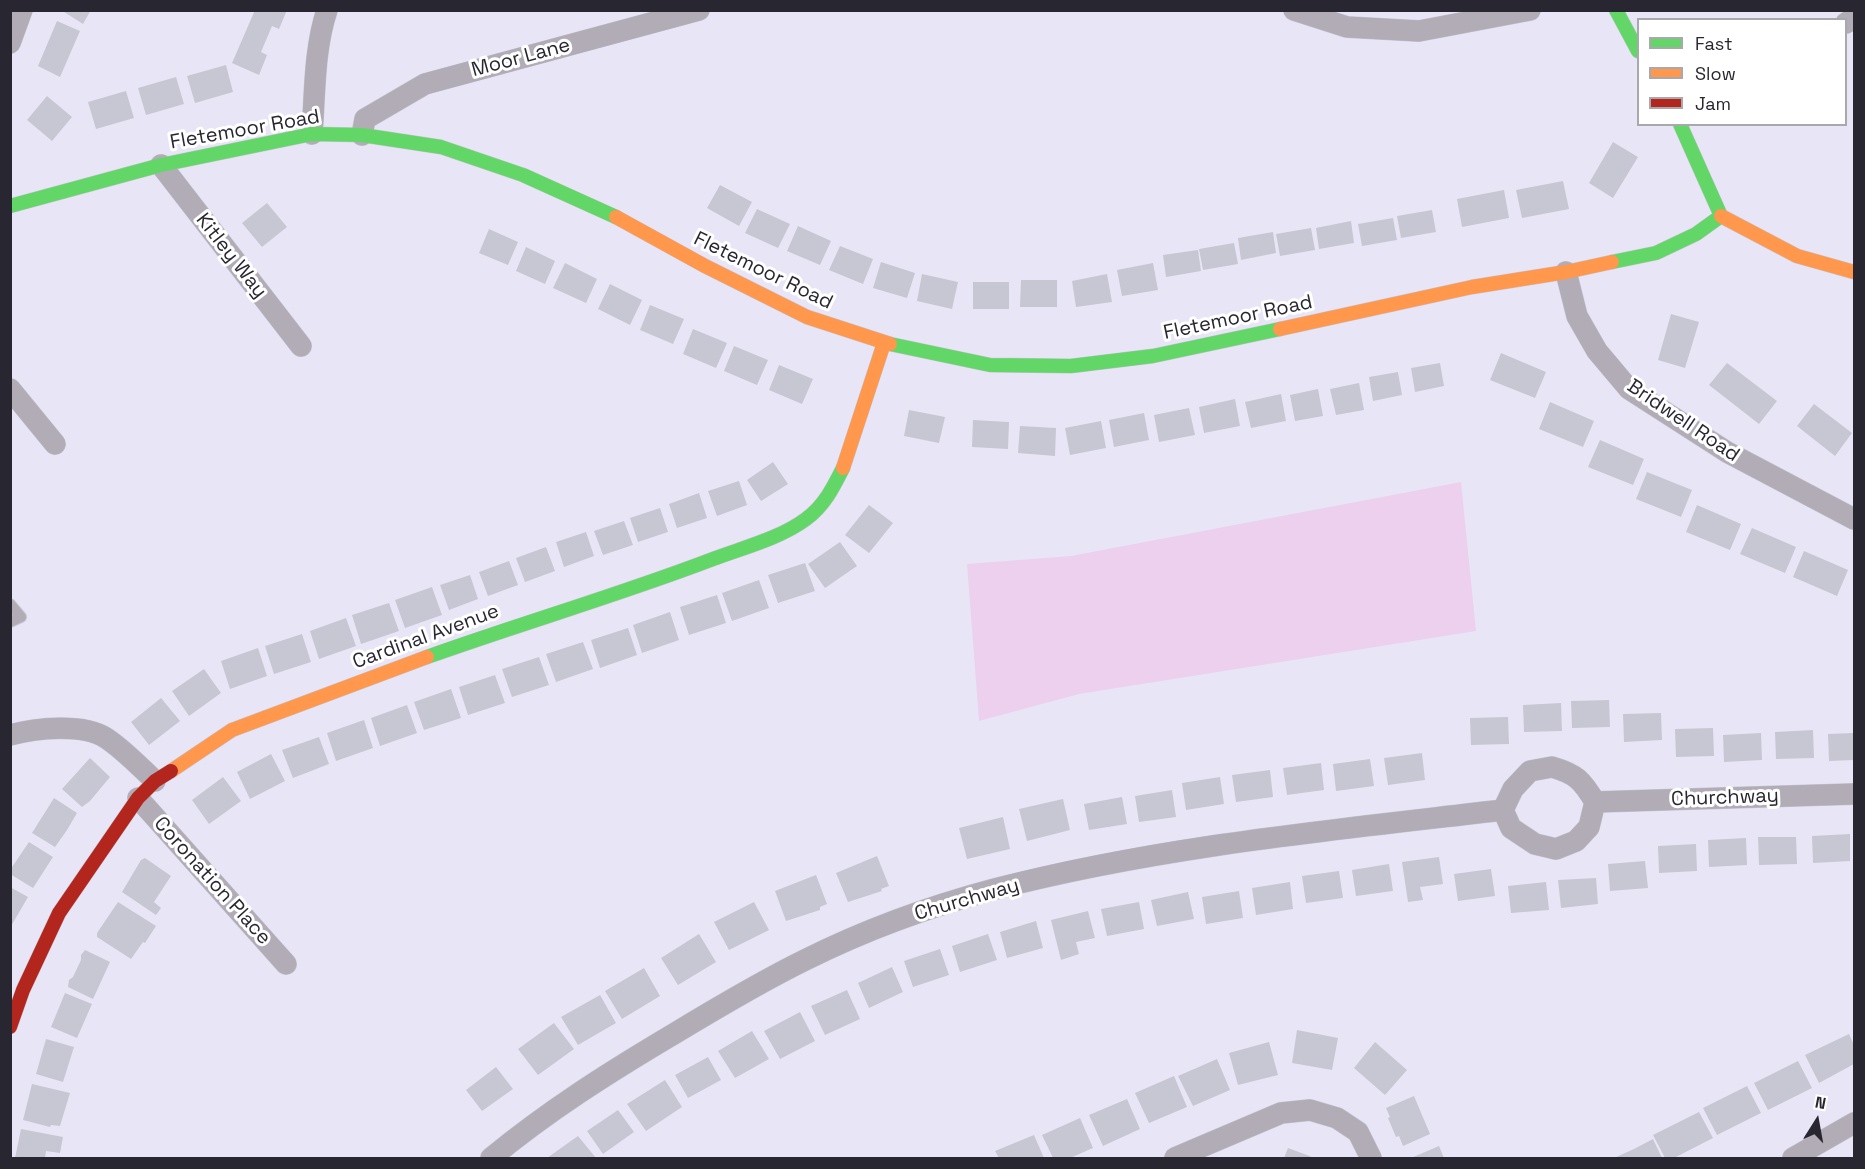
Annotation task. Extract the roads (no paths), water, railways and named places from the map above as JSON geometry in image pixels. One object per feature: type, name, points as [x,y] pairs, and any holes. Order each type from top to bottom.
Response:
[{"type":"street","points":[[10,43],[22,10]]},
{"type":"street","points":[[312,134],[315,77],[323,22],[327,10]]},
{"type":"street","name":"Moor Lane","points":[[362,135],[366,119],[425,84],[699,10]]},
{"type":"street","points":[[1294,10],[1347,27],[1419,31],[1530,10]]},
{"type":"street","points":[[1616,10],[1637,49]]},
{"type":"street","points":[[1681,126],[1720,216],[1797,256],[1854,272]]},
{"type":"street","name":"Fletemoor Road","points":[[10,206],[161,165],[312,134],[362,135],[441,147],[523,175],[612,215],[705,266],[807,317],[884,343],[990,365],[1071,366],[1153,357],[1472,287],[1566,272],[1656,253],[1696,234],[1720,216]]},
{"type":"street","name":"Kitley Way","points":[[161,165],[301,346]]},
{"type":"street","name":"Bridwell Road","points":[[1566,272],[1578,316],[1597,351],[1629,389],[1727,452],[1854,519]]},
{"type":"street","name":"Cardinal Avenue","points":[[10,1027],[23,990],[59,913],[138,798],[155,781],[232,730],[502,630],[648,584],[774,536],[805,520],[828,498],[847,460],[884,343]]},
{"type":"street","points":[[10,388],[55,444]]},
{"type":"street","points":[[10,735],[63,729],[90,730],[105,738],[155,781]]},
{"type":"street","points":[[1552,766],[1571,772],[1586,787],[1595,802],[1589,827],[1576,841],[1556,849],[1534,844],[1511,828],[1503,810],[1513,789],[1530,771],[1552,766]]},
{"type":"street","name":"Churchway","points":[[1595,802],[1854,794]]},
{"type":"street","name":"Coronation Place","points":[[138,798],[286,964]]},
{"type":"street","name":"Churchway","points":[[491,1158],[530,1125],[603,1076],[696,1021],[805,960],[899,920],[994,890],[1110,863],[1296,834],[1503,810]]},
{"type":"street","points":[[1175,1158],[1281,1113],[1310,1110],[1337,1118],[1358,1132],[1371,1158]]},
{"type":"street","points":[[1793,1158],[1854,1123]]},
{"type":"lane","points":[[10,604],[21,617],[10,622]]}]
